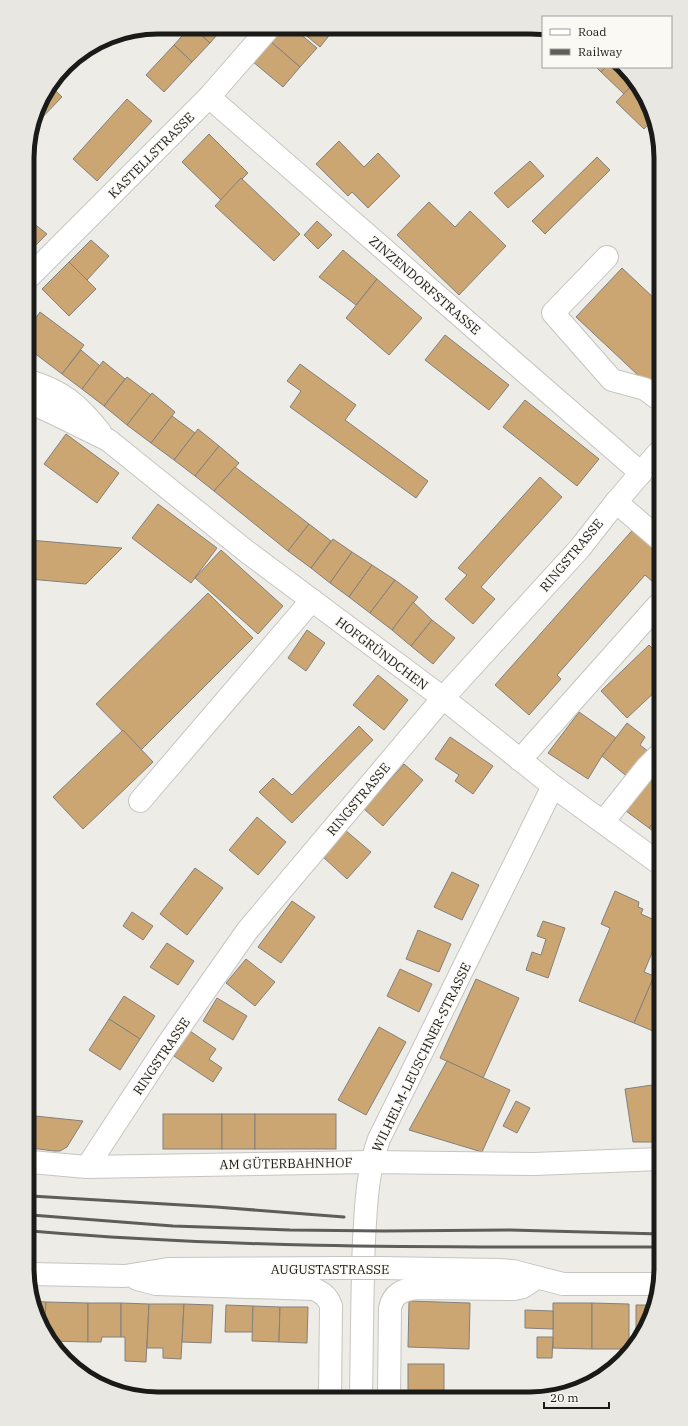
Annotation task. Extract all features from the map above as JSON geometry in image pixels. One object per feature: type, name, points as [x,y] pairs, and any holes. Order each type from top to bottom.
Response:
[{"type":"street","name":"KASTELLSTRASSE","points":[[34,272],[209,97],[263,34]]},
{"type":"street","name":"ZINZENDORFSTRASSE","points":[[209,97],[641,473]]},
{"type":"street","points":[[607,256],[553,314],[612,380],[645,389],[654,395]]},
{"type":"street","name":"HOFGRÜNDCHEN","points":[[34,382],[42,384],[58,393],[83,411],[108,440],[246,551],[443,698],[553,786],[654,858]]},
{"type":"street","name":"HOFGRÜNDCHEN","points":[[34,404],[108,440]]},
{"type":"street","name":"RINGSTRASSE","points":[[87,1167],[161,1054],[247,931],[443,698],[580,548],[616,502],[654,458]]},
{"type":"street","points":[[616,502],[654,535]]},
{"type":"street","points":[[140,801],[312,600]]},
{"type":"street","points":[[520,760],[654,609]]},
{"type":"street","points":[[603,822],[654,760]]},
{"type":"street","name":"WILHELM-LEUSCHNER-STRASSE","points":[[362,1392],[362,1278],[367,1192],[371,1162],[379,1139],[553,786]]},
{"type":"street","name":"AM GÜTERBAHNHOF","points":[[34,1162],[87,1167],[371,1162],[535,1164],[654,1159]]},
{"type":"street","name":"AUGUSTASTRASSE","points":[[34,1274],[125,1276],[168,1269],[380,1268],[498,1270],[513,1272],[563,1284],[653,1284]]},
{"type":"street","name":"AUGUSTASTRASSE","points":[[125,1276],[156,1284],[314,1290],[325,1295],[331,1306],[330,1392]]},
{"type":"street","points":[[389,1392],[390,1308],[394,1297],[403,1291],[416,1288],[514,1289],[523,1287],[536,1278]]},
{"type":"building","points":[[184,34],[200,34],[210,43],[192,62],[174,45]]},
{"type":"building","points":[[200,34],[218,34],[210,43]]},
{"type":"building","points":[[276,34],[300,34],[317,48],[300,67],[270,41]]},
{"type":"building","points":[[304,34],[330,34],[320,47]]},
{"type":"building","points":[[270,41],[300,67],[283,87],[252,61]]},
{"type":"building","points":[[174,45],[192,62],[164,92],[146,75]]},
{"type":"building","points":[[597,68],[605,68],[601,72]]},
{"type":"building","points":[[605,68],[615,68],[631,87],[624,94],[601,72]]},
{"type":"building","points":[[631,87],[645,111],[649,123],[644,129],[616,102]]},
{"type":"building","points":[[55,90],[62,97],[40,120],[47,103]]},
{"type":"building","points":[[127,99],[152,121],[97,181],[73,159]]},
{"type":"building","points":[[209,134],[248,173],[221,200],[182,162]]},
{"type":"building","points":[[339,141],[364,167],[378,153],[400,176],[368,208],[352,192],[348,196],[316,164]]},
{"type":"building","points":[[597,157],[610,170],[545,234],[532,221]]},
{"type":"building","points":[[530,161],[544,176],[508,208],[494,193]]},
{"type":"building","points":[[241,178],[300,234],[274,261],[215,206]]},
{"type":"building","points":[[429,202],[455,227],[470,211],[506,246],[459,295],[397,235]]},
{"type":"building","points":[[317,221],[332,235],[318,249],[304,235]]},
{"type":"building","points":[[34,224],[47,234],[34,247]]},
{"type":"building","points":[[91,240],[109,256],[87,280],[69,262]]},
{"type":"building","points":[[343,250],[377,279],[356,305],[319,277]]},
{"type":"building","points":[[69,262],[96,289],[69,316],[42,289]]},
{"type":"building","points":[[622,268],[654,298],[654,390],[576,317]]},
{"type":"building","points":[[377,279],[422,318],[389,355],[346,318]]},
{"type":"building","points":[[40,312],[84,345],[62,374],[34,353],[34,321]]},
{"type":"building","points":[[445,335],[509,385],[489,410],[425,360]]},
{"type":"building","points":[[81,350],[100,366],[82,389],[62,374]]},
{"type":"building","points":[[103,361],[125,379],[104,406],[82,389]]},
{"type":"building","points":[[300,364],[356,405],[345,420],[428,481],[416,498],[290,407],[301,391],[287,381]]},
{"type":"building","points":[[127,377],[151,395],[127,425],[104,406]]},
{"type":"building","points":[[152,393],[175,412],[151,443],[127,425]]},
{"type":"building","points":[[525,400],[599,459],[577,486],[503,427]]},
{"type":"building","points":[[172,416],[195,433],[174,460],[151,443]]},
{"type":"building","points":[[198,429],[219,446],[195,476],[174,460]]},
{"type":"building","points":[[66,434],[119,473],[97,503],[44,464]]},
{"type":"building","points":[[219,446],[239,463],[214,491],[195,476]]},
{"type":"building","points":[[235,467],[309,524],[288,551],[214,491]]},
{"type":"building","points":[[540,477],[562,497],[481,587],[495,599],[473,624],[445,599],[467,575],[458,568]]},
{"type":"building","points":[[158,504],[217,548],[191,583],[132,538]]},
{"type":"building","points":[[309,524],[331,541],[311,568],[288,551]]},
{"type":"building","points":[[637,525],[654,540],[654,581],[653,582],[645,575],[557,675],[561,679],[529,715],[495,685]]},
{"type":"building","points":[[333,539],[352,552],[330,583],[311,568]]},
{"type":"building","points":[[34,540],[122,548],[86,584],[34,579]]},
{"type":"building","points":[[221,550],[283,606],[258,634],[195,578]]},
{"type":"building","points":[[352,552],[372,565],[349,597],[330,583]]},
{"type":"building","points":[[372,565],[395,580],[370,613],[349,597]]},
{"type":"building","points":[[395,580],[418,597],[392,630],[370,613]]},
{"type":"building","points":[[208,593],[253,638],[141,750],[96,704]]},
{"type":"building","points":[[413,602],[432,620],[411,646],[392,630]]},
{"type":"building","points":[[432,620],[455,638],[433,664],[411,646]]},
{"type":"building","points":[[307,630],[325,643],[306,671],[288,658]]},
{"type":"building","points":[[649,645],[654,650],[654,693],[627,718],[601,691]]},
{"type":"building","points":[[378,675],[408,700],[384,730],[353,705]]},
{"type":"building","points":[[579,712],[616,738],[602,756],[588,779],[548,753]]},
{"type":"building","points":[[627,723],[645,737],[640,745],[649,752],[629,778],[602,756]]},
{"type":"building","points":[[359,726],[373,740],[292,823],[259,792],[273,778],[292,795]]},
{"type":"building","points":[[123,730],[153,762],[83,829],[53,797]]},
{"type":"building","points":[[450,737],[493,766],[473,794],[455,781],[459,775],[435,759]]},
{"type":"building","points":[[404,764],[423,780],[383,826],[364,809]]},
{"type":"building","points":[[650,780],[654,783],[654,822],[649,828],[626,811]]},
{"type":"building","points":[[257,817],[286,842],[258,875],[229,850]]},
{"type":"building","points":[[654,822],[654,832],[649,828]]},
{"type":"building","points":[[345,830],[371,852],[347,879],[322,856]]},
{"type":"building","points":[[195,868],[223,888],[187,935],[160,914]]},
{"type":"building","points":[[452,872],[479,885],[462,920],[434,907]]},
{"type":"building","points":[[615,891],[639,902],[638,907],[643,909],[641,914],[654,920],[654,948],[644,972],[654,976],[634,1023],[579,1001],[610,928],[601,924]]},
{"type":"building","points":[[292,901],[315,917],[281,963],[258,947]]},
{"type":"building","points":[[132,912],[153,926],[143,940],[123,926]]},
{"type":"building","points":[[543,921],[565,928],[548,978],[526,970],[532,952],[541,955],[546,939],[537,936]]},
{"type":"building","points":[[418,930],[451,944],[439,972],[406,959]]},
{"type":"building","points":[[167,943],[194,961],[178,985],[150,967]]},
{"type":"building","points":[[246,959],[275,982],[255,1006],[226,983]]},
{"type":"building","points":[[400,969],[432,984],[419,1012],[387,996]]},
{"type":"building","points":[[654,976],[654,1031],[634,1023]]},
{"type":"building","points":[[476,979],[519,998],[483,1078],[440,1058]]},
{"type":"building","points":[[124,996],[155,1016],[140,1039],[109,1019]]},
{"type":"building","points":[[217,998],[247,1016],[233,1040],[203,1021]]},
{"type":"building","points":[[109,1019],[140,1039],[120,1070],[89,1050]]},
{"type":"building","points":[[379,1027],[406,1042],[366,1115],[338,1100]]},
{"type":"building","points":[[190,1031],[216,1049],[209,1059],[222,1068],[213,1082],[174,1056]]},
{"type":"building","points":[[447,1061],[510,1090],[482,1152],[409,1130]]},
{"type":"building","points":[[654,1085],[654,1142],[633,1142],[625,1089]]},
{"type":"building","points":[[516,1101],[530,1108],[517,1133],[503,1126]]},
{"type":"building","points":[[163,1114],[222,1114],[222,1149],[163,1149]]},
{"type":"building","points":[[222,1114],[255,1114],[255,1149],[222,1149]]},
{"type":"building","points":[[255,1114],[336,1114],[336,1149],[255,1149]]},
{"type":"building","points":[[35,1116],[83,1121],[67,1147],[60,1151],[34,1148]]},
{"type":"building","points":[[38,1301],[46,1302],[45,1319]]},
{"type":"building","points":[[409,1301],[470,1303],[469,1349],[408,1347]]},
{"type":"building","points":[[46,1302],[88,1303],[88,1342],[59,1341],[45,1319]]},
{"type":"building","points":[[88,1303],[121,1303],[121,1337],[102,1337],[101,1342],[88,1342]]},
{"type":"building","points":[[121,1303],[149,1304],[146,1362],[125,1361],[125,1337],[121,1337]]},
{"type":"building","points":[[553,1303],[592,1303],[592,1349],[553,1348]]},
{"type":"building","points":[[592,1303],[629,1304],[629,1342],[623,1349],[592,1349]]},
{"type":"building","points":[[149,1304],[184,1304],[181,1359],[163,1358],[163,1348],[147,1348]]},
{"type":"building","points":[[184,1304],[213,1305],[211,1343],[182,1342]]},
{"type":"building","points":[[226,1305],[253,1306],[253,1332],[225,1332]]},
{"type":"building","points":[[636,1305],[648,1305],[645,1315],[636,1331]]},
{"type":"building","points":[[253,1306],[280,1307],[279,1342],[252,1341]]},
{"type":"building","points":[[280,1307],[308,1307],[307,1343],[279,1342]]},
{"type":"building","points":[[525,1310],[553,1311],[553,1329],[525,1328]]},
{"type":"building","points":[[537,1337],[553,1337],[552,1358],[537,1358]]},
{"type":"building","points":[[408,1364],[444,1364],[444,1392],[408,1392]]},
{"type":"railway","points":[[34,1196],[216,1207],[344,1217]]},
{"type":"railway","points":[[34,1215],[173,1226],[290,1230],[510,1230],[654,1234]]},
{"type":"railway","points":[[34,1231],[110,1237],[267,1244],[424,1247],[654,1247]]}]
